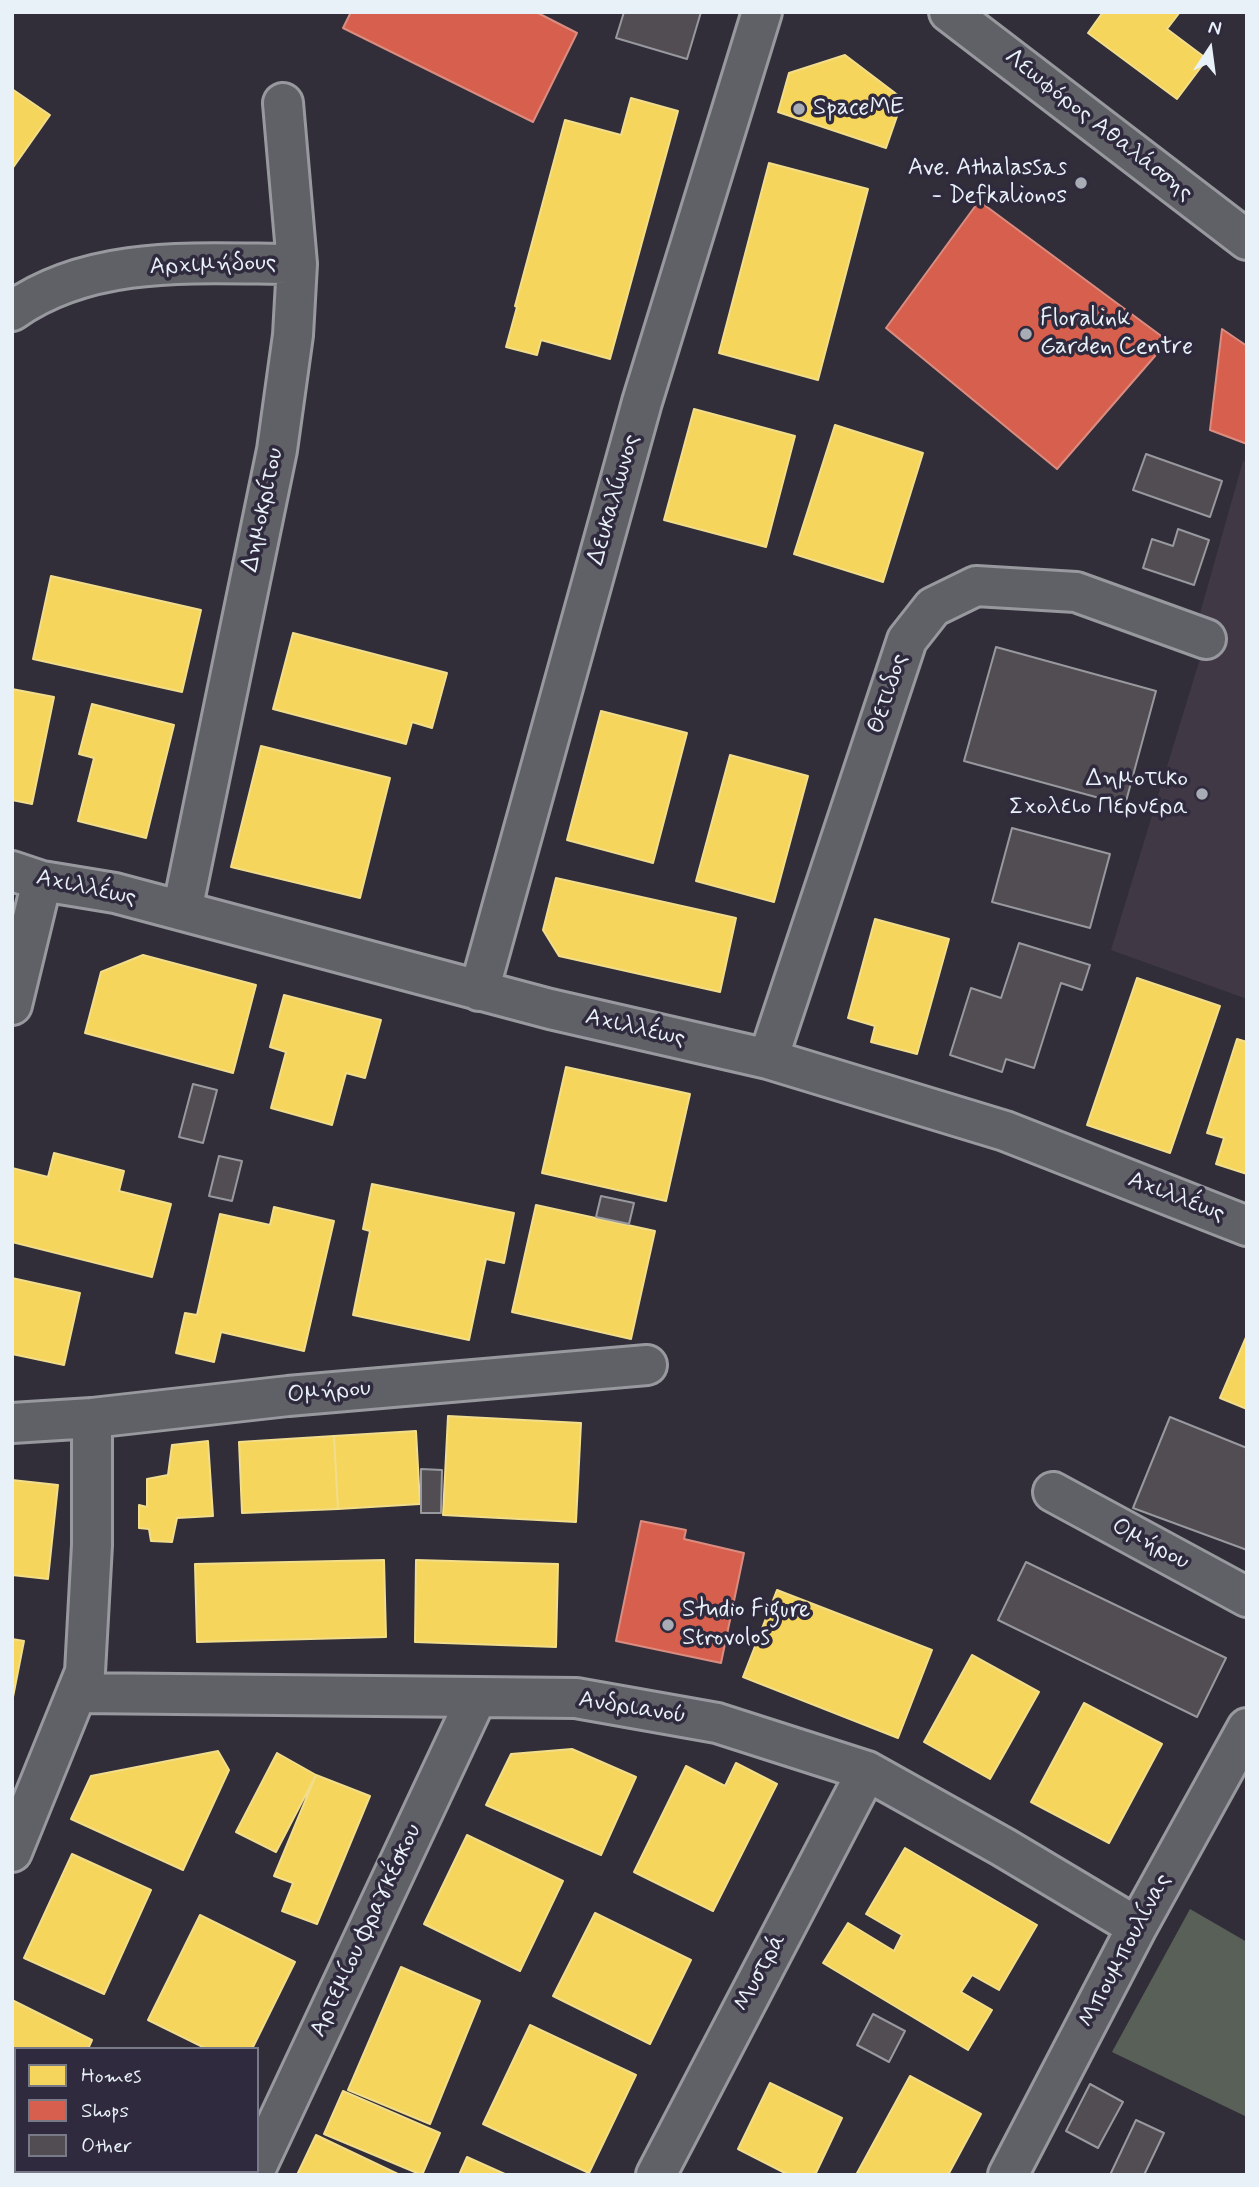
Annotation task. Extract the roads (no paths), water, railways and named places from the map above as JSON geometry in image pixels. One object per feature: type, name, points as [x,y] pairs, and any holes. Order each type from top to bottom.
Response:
[{"type":"street","name":"Δευκαλίωνος","points":[[479,991],[642,402],[762,12]]},
{"type":"street","name":"Λεωφόρος Αθαλάσσης","points":[[949,12],[1247,240]]},
{"type":"street","name":"Δημοκρίτου","points":[[182,911],[277,450],[293,335],[297,264],[283,103]]},
{"type":"street","name":"Αρχιμήδους","points":[[12,311],[30,298],[79,277],[165,264],[297,264]]},
{"type":"street","name":"Θετιδος","points":[[768,1059],[907,640],[933,607],[976,586],[1076,592],[1206,639]]},
{"type":"street","name":"Αχιλλέως","points":[[27,876],[116,893],[479,991],[768,1059],[1004,1131],[1247,1226]]},
{"type":"street","points":[[12,1005],[27,876]]},
{"type":"street","name":"Ομήρου","points":[[12,1423],[92,1418],[288,1396],[647,1365]]},
{"type":"street","points":[[12,1852],[85,1672],[92,1545],[92,1418]]},
{"type":"street","name":"Ομήρου","points":[[1053,1492],[1247,1597]]},
{"type":"street","name":"Ανδριανού","points":[[78,1693],[576,1698],[717,1723],[867,1771],[1003,1846],[1137,1927]]},
{"type":"street","name":"Αρτεμίου Φραγκέσκου","points":[[259,2162],[477,1697]]},
{"type":"street","name":"Μπουμπουλίνας","points":[[1009,2175],[1137,1927],[1247,1728]]},
{"type":"street","name":"Μυστρά","points":[[656,2175],[867,1771]]},
{"type":"place","name":"SpaceME","points":[[799,109]]},
{"type":"place","name":"Ave. Athalassas - Defkalionos","points":[[1081,183]]},
{"type":"place","name":"Floralink Garden Centre","points":[[1026,334]]},
{"type":"place","name":"Δημοτικο Σχολειο Περνερα","points":[[1202,794]]},
{"type":"place","name":"Studio Figure Strovolos","points":[[668,1625]]}]
